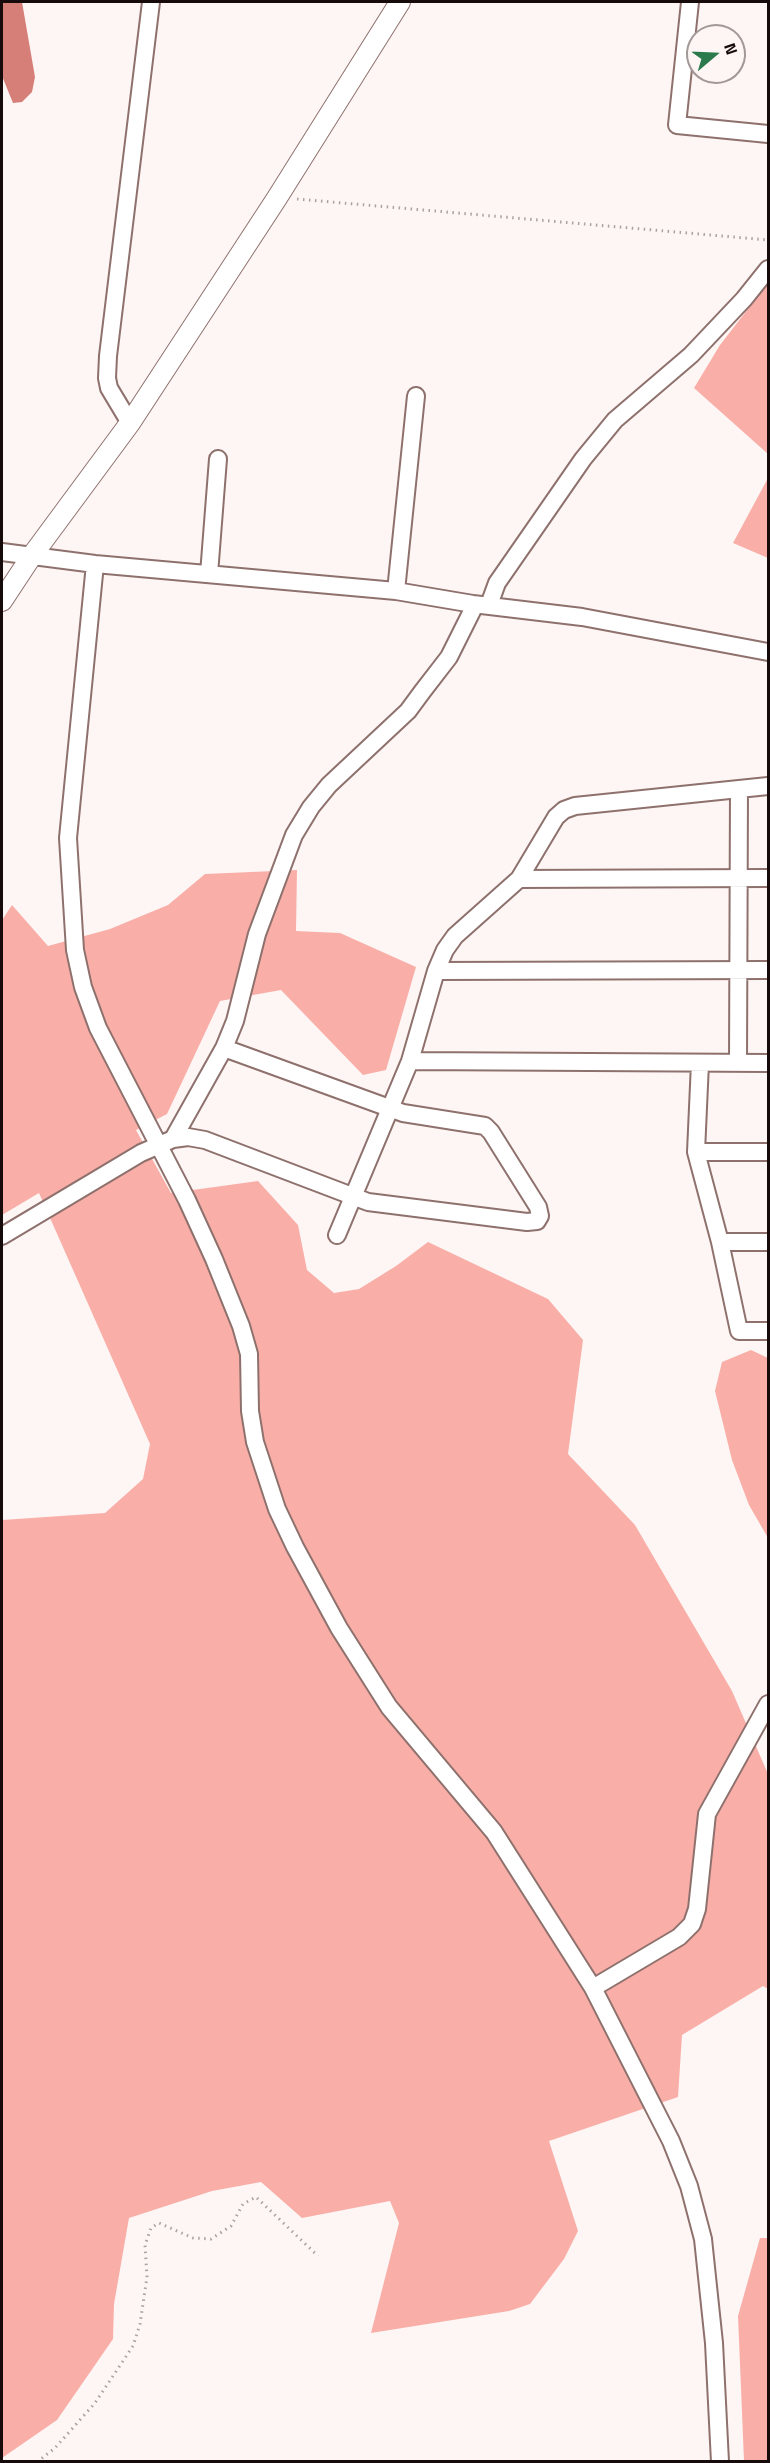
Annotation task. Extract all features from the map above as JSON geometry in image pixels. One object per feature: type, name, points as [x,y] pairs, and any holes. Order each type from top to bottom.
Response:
[{"type":"street","points":[[130,423],[110,388],[107,378],[108,356],[151,2]]},
{"type":"street","points":[[2,601],[31,557],[130,423],[277,198],[400,2]]},
{"type":"street","points":[[690,2],[677,124],[768,134]]},
{"type":"street","points":[[166,1142],[224,1048],[242,1001],[257,934],[294,835],[310,807],[329,785],[408,711],[449,657],[472,611],[481,604],[497,583],[583,459],[615,420],[691,355],[744,299],[768,269]]},
{"type":"street","points":[[396,591],[416,396]]},
{"type":"street","points":[[209,574],[218,459]]},
{"type":"street","points":[[2,552],[95,564],[396,591],[582,617],[768,652]]},
{"type":"street","points":[[95,564],[68,838],[75,950],[83,987],[98,1028],[166,1142],[241,1326],[249,1354],[249,1391],[255,1443],[277,1509],[296,1547],[339,1628],[389,1707],[494,1832],[593,1988],[643,2084],[689,2186],[703,2239],[714,2343],[720,2462]]},
{"type":"street","points":[[337,1235],[410,1061],[436,971],[455,936],[519,879],[556,817],[564,810],[575,806],[768,786]]},
{"type":"street","points":[[738,1063],[739,789]]},
{"type":"street","points":[[519,879],[768,878]]},
{"type":"street","points":[[436,971],[768,970]]},
{"type":"street","points":[[2,1236],[166,1142],[188,1137],[205,1140],[368,1202],[527,1222],[537,1221],[540,1216],[538,1207],[485,1126],[403,1113],[224,1048]]},
{"type":"street","points":[[410,1061],[768,1063]]},
{"type":"street","points":[[700,1063],[696,1152],[720,1242],[739,1331],[768,1331]]},
{"type":"street","points":[[696,1152],[768,1152]]},
{"type":"street","points":[[720,1242],[768,1242]]},
{"type":"street","points":[[593,1988],[679,1937],[692,1924],[697,1909],[707,1814],[768,1704]]},
{"type":"path","points":[[277,198],[768,240]]},
{"type":"path","points":[[37,2462],[55,2448],[95,2403],[133,2346],[140,2324],[147,2277],[145,2245],[151,2228],[159,2223],[193,2238],[211,2239],[231,2226],[243,2204],[256,2197],[318,2256]]},
{"type":"shaded area","points":[[2,2],[22,2],[35,77],[32,92],[22,102],[13,103],[2,76]]},
{"type":"shaded area","points":[[768,283],[768,454],[694,388],[720,345]]},
{"type":"shaded area","points":[[768,478],[768,558],[733,543]]},
{"type":"shaded area","points":[[297,870],[296,931],[340,933],[416,967],[386,1070],[363,1075],[281,990],[220,1001],[167,1114],[136,1130],[171,1193],[258,1181],[298,1225],[307,1270],[334,1293],[359,1289],[396,1266],[428,1242],[548,1299],[583,1340],[568,1454],[635,1525],[732,1691],[768,1774],[768,1989],[763,1986],[682,2035],[678,2097],[549,2141],[578,2231],[564,2259],[530,2304],[509,2311],[371,2333],[399,2223],[390,2201],[302,2218],[261,2182],[212,2191],[129,2218],[114,2304],[113,2339],[57,2420],[2,2458],[2,1520],[105,1513],[143,1479],[150,1444],[39,1193],[2,1215],[2,920],[12,905],[48,946],[110,929],[168,905],[205,874]]},
{"type":"shaded area","points":[[751,1350],[768,1358],[768,1538],[749,1505],[732,1460],[715,1391],[722,1362]]},
{"type":"shaded area","points":[[760,2238],[768,2238],[768,2461],[744,2461],[738,2316]]}]
